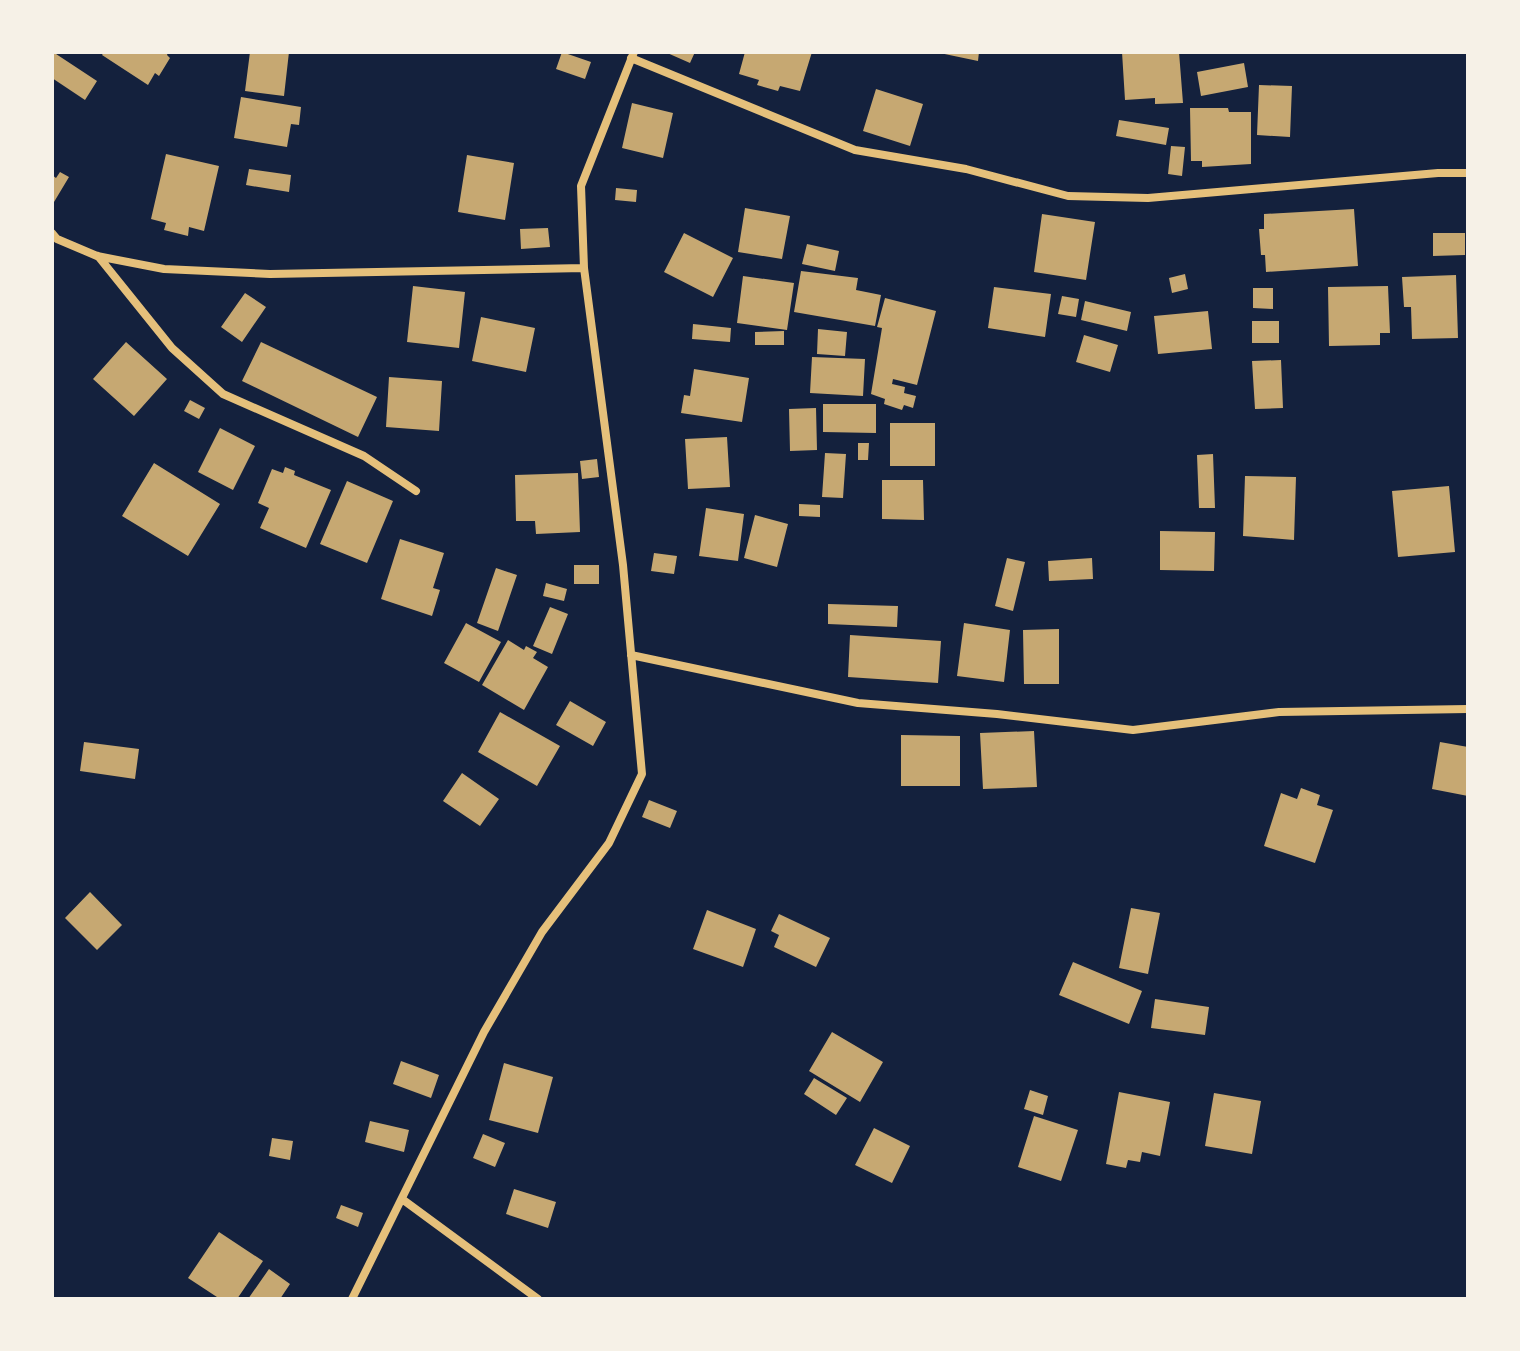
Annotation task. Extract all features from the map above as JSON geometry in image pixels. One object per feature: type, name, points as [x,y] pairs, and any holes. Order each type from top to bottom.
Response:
[{"type":"street","points":[[352,1299],[484,1032],[542,932],[609,843],[642,774],[623,565],[584,268],[581,186],[632,55],[855,150],[966,169],[1068,196],[1148,198],[1468,173]]},
{"type":"street","points":[[52,233],[57,239],[97,256],[164,269],[270,274],[584,268]]},
{"type":"street","points":[[97,256],[172,348],[223,394],[364,456],[416,491]]},
{"type":"street","points":[[631,655],[858,703],[997,714],[1133,730],[1279,712],[1468,709]]},
{"type":"street","points":[[402,1199],[538,1299]]},
{"type":"building","points":[[53,52],[97,81],[85,100],[52,78]]},
{"type":"building","points":[[104,52],[168,52],[170,58],[159,76],[155,73],[148,85],[102,55]]},
{"type":"building","points":[[250,52],[289,52],[284,96],[245,91]]},
{"type":"building","points":[[562,52],[591,62],[585,79],[556,69]]},
{"type":"building","points":[[665,52],[695,52],[690,63]]},
{"type":"building","points":[[745,52],[812,52],[800,91],[780,86],[778,91],[757,85],[759,80],[739,74]]},
{"type":"building","points":[[935,52],[979,52],[978,61]]},
{"type":"building","points":[[1122,52],[1179,52],[1183,103],[1155,104],[1155,98],[1125,100]]},
{"type":"building","points":[[1244,63],[1248,87],[1201,96],[1197,72]]},
{"type":"building","points":[[1259,85],[1292,86],[1290,137],[1257,135]]},
{"type":"building","points":[[876,89],[923,104],[910,146],[863,131]]},
{"type":"building","points":[[241,97],[301,107],[299,125],[291,124],[287,147],[234,138]]},
{"type":"building","points":[[632,103],[673,113],[663,158],[622,148]]},
{"type":"building","points":[[1190,108],[1228,108],[1229,112],[1251,112],[1251,164],[1202,167],[1202,161],[1191,161]]},
{"type":"building","points":[[1119,120],[1169,128],[1166,145],[1116,136]]},
{"type":"building","points":[[1171,146],[1185,147],[1182,176],[1168,174]]},
{"type":"building","points":[[166,154],[219,166],[204,231],[189,227],[188,236],[164,230],[166,223],[151,219]]},
{"type":"building","points":[[467,155],[514,163],[505,220],[458,212]]},
{"type":"building","points":[[249,169],[291,175],[289,192],[246,185]]},
{"type":"building","points":[[60,172],[69,177],[54,202],[52,175],[56,178]]},
{"type":"building","points":[[616,188],[637,190],[636,202],[615,200]]},
{"type":"building","points":[[745,208],[790,216],[782,259],[738,252]]},
{"type":"building","points":[[1354,209],[1358,266],[1266,272],[1259,229],[1264,229],[1264,214]]},
{"type":"building","points":[[1042,214],[1095,222],[1086,280],[1034,272]]},
{"type":"building","points":[[548,228],[550,247],[521,249],[520,229]]},
{"type":"building","points":[[684,233],[733,258],[713,297],[664,272]]},
{"type":"building","points":[[1433,233],[1465,233],[1465,255],[1433,256]]},
{"type":"building","points":[[807,244],[839,251],[835,271],[802,264]]},
{"type":"building","points":[[801,271],[858,278],[856,290],[881,295],[875,326],[794,312]]},
{"type":"building","points":[[1185,274],[1188,289],[1172,293],[1169,278]]},
{"type":"building","points":[[1456,275],[1458,338],[1412,339],[1411,307],[1404,307],[1402,277]]},
{"type":"building","points":[[743,276],[794,283],[787,330],[737,323]]},
{"type":"building","points":[[413,286],[465,292],[459,348],[407,342]]},
{"type":"building","points":[[1388,286],[1390,333],[1380,333],[1380,345],[1329,346],[1328,287]]},
{"type":"building","points":[[994,287],[1051,294],[1045,337],[988,328]]},
{"type":"building","points":[[1253,288],[1273,288],[1273,309],[1253,308]]},
{"type":"building","points":[[245,293],[266,307],[242,342],[221,327]]},
{"type":"building","points":[[1062,296],[1079,299],[1076,317],[1058,314]]},
{"type":"building","points":[[885,298],[936,311],[917,385],[893,379],[892,384],[905,387],[904,393],[916,396],[913,408],[904,405],[902,410],[884,404],[885,399],[871,394],[882,328],[877,327]]},
{"type":"building","points":[[1085,301],[1131,312],[1127,331],[1081,320]]},
{"type":"building","points":[[1208,311],[1212,349],[1158,354],[1154,316]]},
{"type":"building","points":[[481,317],[535,328],[526,372],[472,361]]},
{"type":"building","points":[[1252,321],[1279,321],[1279,343],[1252,343]]},
{"type":"building","points":[[693,324],[731,328],[730,342],[692,339]]},
{"type":"building","points":[[818,329],[847,332],[845,356],[817,354]]},
{"type":"building","points":[[784,331],[784,345],[755,345],[755,332]]},
{"type":"building","points":[[1084,335],[1118,345],[1110,372],[1076,362]]},
{"type":"building","points":[[126,342],[167,379],[134,416],[93,379]]},
{"type":"building","points":[[261,342],[377,397],[358,437],[242,381]]},
{"type":"building","points":[[812,357],[865,359],[863,396],[810,393]]},
{"type":"building","points":[[1281,360],[1283,408],[1255,409],[1252,361]]},
{"type":"building","points":[[694,369],[749,378],[742,422],[681,413],[684,395],[690,396]]},
{"type":"building","points":[[389,377],[442,381],[439,431],[386,427]]},
{"type":"building","points":[[190,400],[205,408],[199,419],[184,411]]},
{"type":"building","points":[[823,404],[876,404],[876,433],[823,432]]},
{"type":"building","points":[[816,408],[817,450],[790,451],[789,409]]},
{"type":"building","points":[[890,423],[935,423],[935,466],[890,466]]},
{"type":"building","points":[[220,428],[255,446],[233,490],[198,472]]},
{"type":"building","points":[[727,437],[730,487],[688,489],[685,439]]},
{"type":"building","points":[[858,443],[869,443],[868,460],[858,460]]},
{"type":"building","points":[[825,453],[846,454],[843,498],[822,497]]},
{"type":"building","points":[[1213,454],[1215,508],[1199,508],[1197,455]]},
{"type":"building","points":[[597,459],[599,477],[582,479],[580,461]]},
{"type":"building","points":[[154,463],[220,504],[188,556],[122,516]]},
{"type":"building","points":[[285,467],[295,471],[294,475],[331,490],[306,548],[260,528],[269,508],[258,503],[272,469],[283,473]]},
{"type":"building","points":[[578,473],[580,532],[536,534],[535,521],[516,521],[515,475]]},
{"type":"building","points":[[1245,476],[1296,477],[1294,540],[1243,536]]},
{"type":"building","points":[[882,480],[923,480],[924,520],[882,519]]},
{"type":"building","points":[[347,481],[393,501],[367,563],[320,544]]},
{"type":"building","points":[[1449,486],[1455,552],[1398,557],[1392,491]]},
{"type":"building","points":[[799,504],[820,505],[820,517],[799,516]]},
{"type":"building","points":[[706,508],[744,514],[738,561],[699,556]]},
{"type":"building","points":[[755,515],[788,524],[777,567],[744,558]]},
{"type":"building","points":[[1160,531],[1215,532],[1214,571],[1160,570]]},
{"type":"building","points":[[400,539],[444,553],[433,588],[440,590],[432,616],[381,599]]},
{"type":"building","points":[[654,553],[677,556],[674,574],[651,571]]},
{"type":"building","points":[[1007,558],[1025,562],[1013,611],[995,606]]},
{"type":"building","points":[[1092,558],[1093,579],[1049,581],[1048,561]]},
{"type":"building","points":[[574,565],[599,565],[599,584],[574,584]]},
{"type":"building","points":[[496,568],[517,575],[498,631],[477,623]]},
{"type":"building","points":[[546,583],[567,589],[564,601],[543,596]]},
{"type":"building","points":[[828,604],[898,606],[897,627],[828,624]]},
{"type":"building","points":[[550,607],[568,614],[552,654],[533,646]]},
{"type":"building","points":[[466,623],[501,642],[479,682],[444,663]]},
{"type":"building","points":[[964,623],[1010,630],[1004,682],[957,676]]},
{"type":"building","points":[[1059,629],[1059,684],[1024,684],[1023,630]]},
{"type":"building","points":[[850,635],[941,641],[938,683],[848,677]]},
{"type":"building","points":[[508,640],[524,650],[526,646],[537,652],[533,658],[548,667],[524,710],[482,685]]},
{"type":"building","points":[[570,701],[606,722],[593,746],[556,725]]},
{"type":"building","points":[[500,712],[560,746],[537,786],[478,752]]},
{"type":"building","points":[[1034,731],[1037,787],[983,789],[980,733]]},
{"type":"building","points":[[901,735],[960,736],[960,786],[901,786]]},
{"type":"building","points":[[84,742],[139,749],[135,779],[80,771]]},
{"type":"building","points":[[1440,742],[1468,747],[1468,796],[1432,789]]},
{"type":"building","points":[[462,773],[499,799],[480,826],[443,801]]},
{"type":"building","points":[[1301,788],[1320,795],[1317,805],[1333,810],[1315,863],[1264,846],[1281,793],[1297,799]]},
{"type":"building","points":[[649,800],[677,811],[670,828],[642,817]]},
{"type":"building","points":[[90,892],[122,925],[97,950],[65,918]]},
{"type":"building","points":[[1131,908],[1160,913],[1148,974],[1119,968]]},
{"type":"building","points":[[707,910],[756,929],[743,967],[693,949]]},
{"type":"building","points":[[779,914],[830,938],[816,967],[774,947],[779,935],[771,931]]},
{"type":"building","points":[[1073,962],[1142,991],[1129,1024],[1059,995]]},
{"type":"building","points":[[1155,999],[1209,1007],[1205,1035],[1151,1028]]},
{"type":"building","points":[[832,1032],[883,1062],[860,1102],[809,1071]]},
{"type":"building","points":[[401,1061],[439,1075],[431,1098],[393,1084]]},
{"type":"building","points":[[504,1063],[553,1077],[538,1133],[489,1120]]},
{"type":"building","points":[[814,1078],[847,1098],[836,1115],[804,1094]]},
{"type":"building","points":[[1030,1090],[1048,1096],[1043,1115],[1024,1109]]},
{"type":"building","points":[[1119,1092],[1170,1102],[1160,1156],[1142,1152],[1140,1162],[1128,1160],[1126,1168],[1106,1164]]},
{"type":"building","points":[[1214,1093],[1261,1101],[1252,1154],[1205,1146]]},
{"type":"building","points":[[1034,1116],[1078,1130],[1061,1181],[1018,1167]]},
{"type":"building","points":[[370,1121],[409,1130],[404,1152],[365,1142]]},
{"type":"building","points":[[874,1128],[910,1146],[892,1183],[855,1165]]},
{"type":"building","points":[[483,1134],[505,1143],[495,1167],[473,1158]]},
{"type":"building","points":[[272,1138],[293,1141],[290,1160],[269,1156]]},
{"type":"building","points":[[514,1189],[556,1202],[548,1228],[506,1214]]},
{"type":"building","points":[[341,1205],[363,1213],[358,1227],[336,1218]]},
{"type":"building","points":[[219,1232],[263,1261],[237,1299],[220,1299],[188,1278]]},
{"type":"building","points":[[269,1269],[290,1284],[280,1299],[248,1299]]}]
